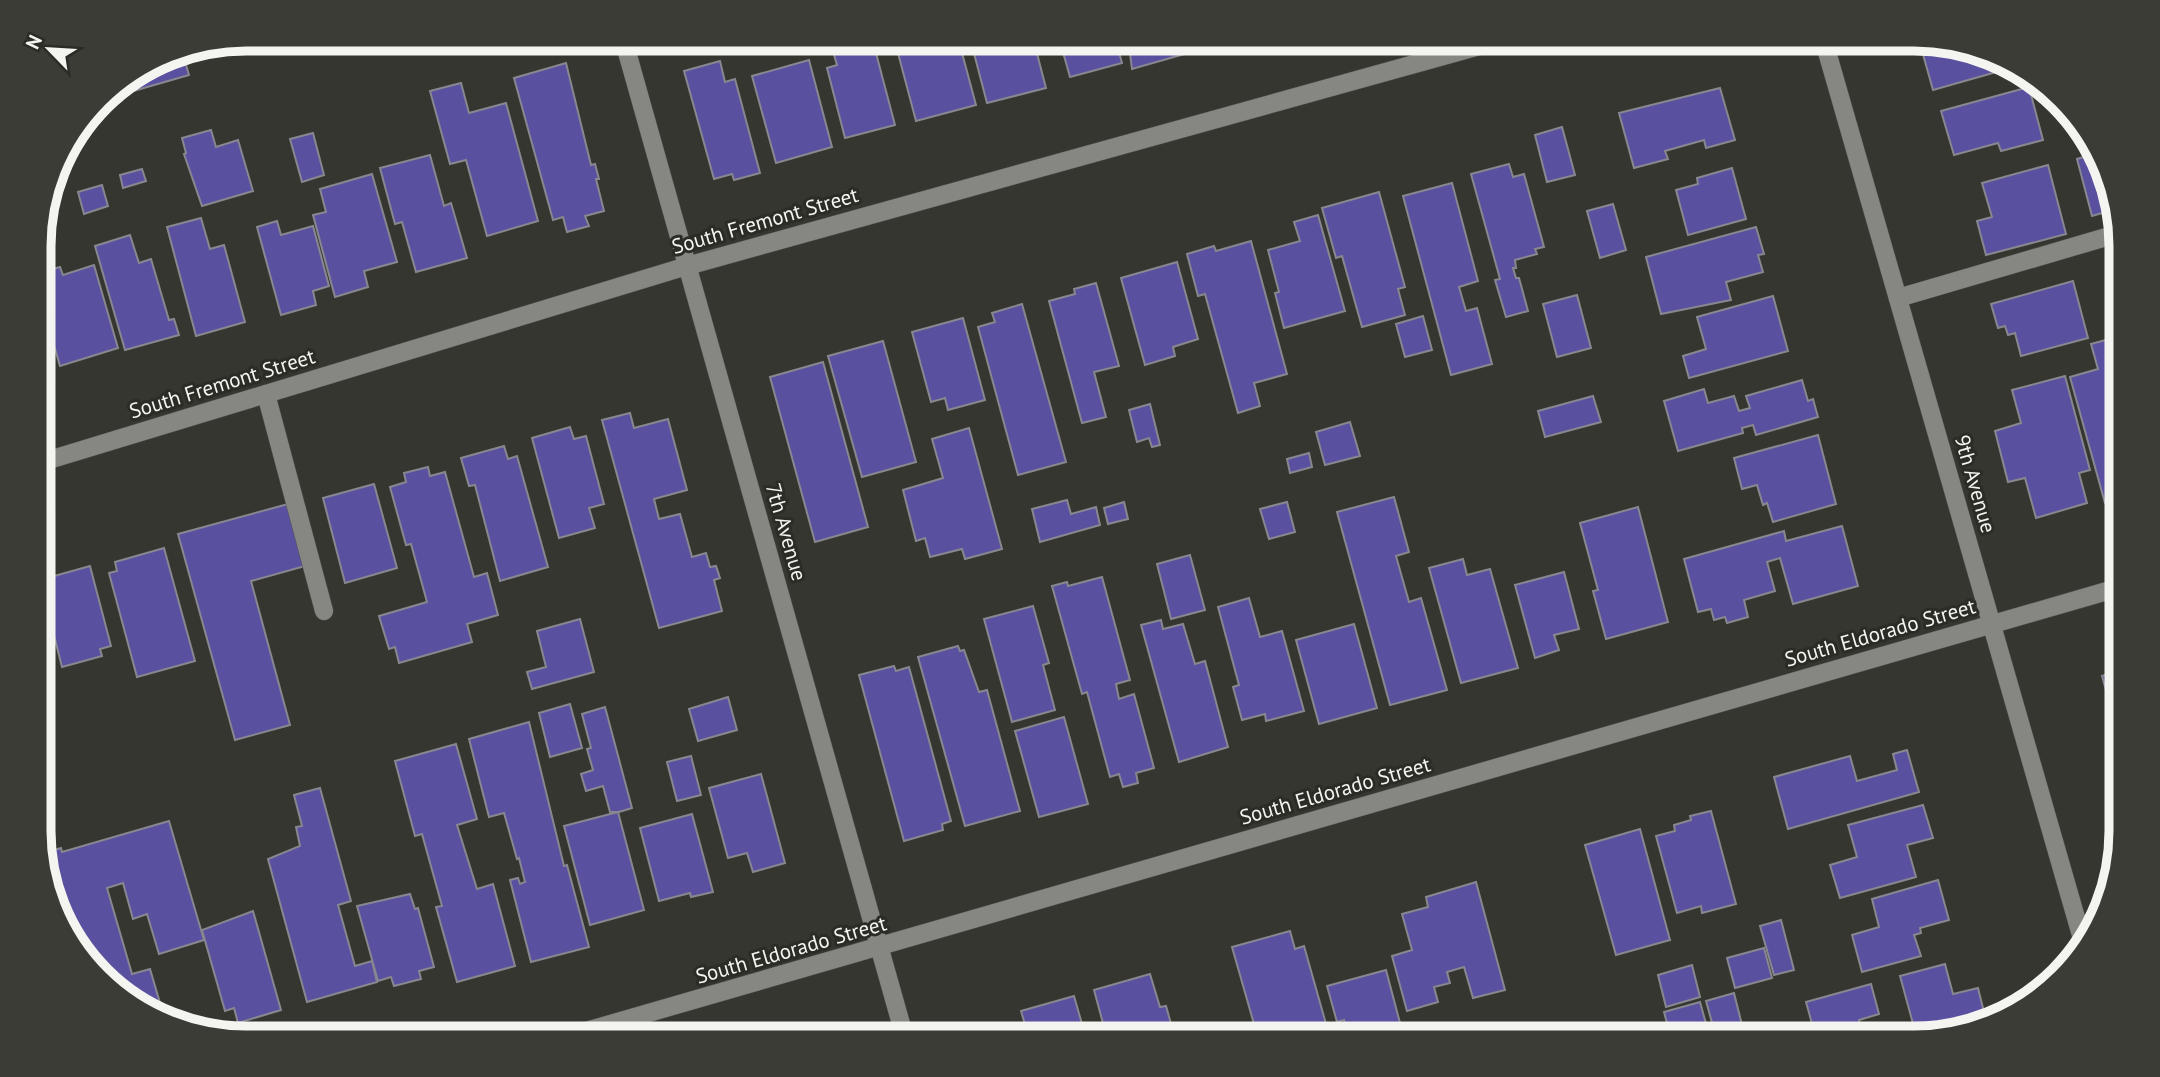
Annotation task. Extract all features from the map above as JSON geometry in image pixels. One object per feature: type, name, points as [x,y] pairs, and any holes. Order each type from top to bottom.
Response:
[{"type":"street","name":"7th Avenue","points":[[627,51],[902,1026]]},
{"type":"street","name":"South Fremont Street","points":[[51,460],[687,266],[1461,51]]},
{"type":"street","name":"9th Avenue","points":[[1827,51],[2080,932]]},
{"type":"street","points":[[1898,298],[2109,236]]},
{"type":"street","points":[[266,394],[324,611]]},
{"type":"street","name":"South Eldorado Street","points":[[604,1026],[2109,590]]},
{"type":"building","points":[[833,51],[875,51],[895,125],[845,138],[827,68],[837,65]]},
{"type":"building","points":[[897,51],[961,51],[976,105],[916,121]]},
{"type":"building","points":[[973,51],[1036,51],[1046,88],[987,103]]},
{"type":"building","points":[[1063,51],[1119,51],[1122,63],[1070,77]]},
{"type":"building","points":[[1130,51],[1188,51],[1188,53],[1132,69]]},
{"type":"building","points":[[1922,51],[1965,57],[2000,71],[1933,90]]},
{"type":"building","points":[[809,60],[832,147],[776,163],[752,76]]},
{"type":"building","points":[[185,61],[189,75],[130,92],[129,90],[148,77]]},
{"type":"building","points":[[720,61],[725,82],[735,79],[760,173],[734,180],[732,174],[714,179],[684,71]]},
{"type":"building","points":[[566,63],[591,165],[595,164],[599,179],[596,179],[604,211],[585,216],[589,226],[567,232],[563,217],[553,220],[514,78]]},
{"type":"building","points":[[461,83],[469,113],[506,103],[538,221],[487,236],[466,160],[450,164],[430,91]]},
{"type":"building","points":[[2028,87],[2043,140],[2001,151],[1998,143],[1954,155],[1941,111]]},
{"type":"building","points":[[1720,88],[1735,140],[1706,148],[1704,140],[1665,151],[1668,159],[1634,168],[1619,113]]},
{"type":"building","points":[[1562,127],[1575,175],[1547,182],[1535,135]]},
{"type":"building","points":[[211,130],[216,147],[238,140],[253,191],[202,206],[184,154],[186,153],[182,138]]},
{"type":"building","points":[[313,133],[324,175],[302,182],[290,139]]},
{"type":"building","points":[[430,155],[444,206],[451,203],[467,258],[416,272],[402,222],[395,224],[380,168]]},
{"type":"building","points":[[2087,156],[2103,195],[2106,212],[2092,216],[2077,159]]},
{"type":"building","points":[[1509,164],[1513,177],[1524,174],[1544,247],[1535,249],[1537,254],[1515,260],[1516,268],[1513,268],[1516,278],[1519,278],[1528,311],[1506,317],[1495,280],[1500,279],[1471,174]]},
{"type":"building","points":[[2048,165],[2066,234],[1986,255],[1977,221],[1992,217],[1982,183]]},
{"type":"building","points":[[1732,168],[1746,219],[1688,235],[1676,190],[1698,184],[1697,178]]},
{"type":"building","points":[[142,169],[146,181],[123,188],[120,175]]},
{"type":"building","points":[[372,174],[397,262],[364,271],[368,287],[335,297],[313,215],[326,212],[320,189]]},
{"type":"building","points":[[1452,183],[1478,281],[1459,287],[1466,311],[1477,308],[1492,364],[1451,375],[1403,196]]},
{"type":"building","points":[[102,185],[108,206],[84,214],[78,192]]},
{"type":"building","points":[[1379,192],[1405,287],[1398,289],[1405,315],[1362,327],[1342,256],[1336,258],[1322,208]]},
{"type":"building","points":[[1613,204],[1626,250],[1600,258],[1587,211]]},
{"type":"building","points":[[1318,215],[1345,311],[1284,328],[1275,293],[1279,292],[1268,250],[1300,241],[1294,222]]},
{"type":"building","points":[[201,218],[210,249],[224,245],[245,322],[196,336],[167,227]]},
{"type":"building","points":[[277,221],[281,235],[313,226],[329,286],[313,291],[316,305],[281,315],[257,227]]},
{"type":"building","points":[[1756,227],[1764,254],[1758,255],[1763,272],[1726,282],[1731,300],[1661,314],[1646,257]]},
{"type":"building","points":[[130,235],[139,263],[151,259],[169,320],[174,319],[179,335],[125,350],[95,246]]},
{"type":"building","points":[[1251,241],[1287,374],[1254,383],[1260,406],[1238,413],[1205,294],[1198,296],[1187,254],[1214,246],[1216,251]]},
{"type":"building","points":[[1177,262],[1198,339],[1173,347],[1175,356],[1145,365],[1121,278]]},
{"type":"building","points":[[94,265],[118,348],[60,366],[51,335],[51,270],[60,267],[63,275]]},
{"type":"building","points":[[2073,281],[2088,338],[2021,356],[2015,333],[2008,335],[2005,326],[1998,328],[1991,304]]},
{"type":"building","points":[[1096,283],[1119,366],[1094,372],[1106,417],[1082,423],[1049,301],[1075,294],[1074,289]]},
{"type":"building","points":[[1577,295],[1591,348],[1557,357],[1543,304]]},
{"type":"building","points":[[1773,296],[1788,351],[1689,378],[1683,356],[1706,349],[1697,317]]},
{"type":"building","points":[[1022,304],[1066,462],[1018,475],[978,327],[995,322],[992,313]]},
{"type":"building","points":[[1423,316],[1432,350],[1405,357],[1396,324]]},
{"type":"building","points":[[963,318],[985,400],[948,410],[945,398],[931,402],[912,332]]},
{"type":"building","points":[[2109,339],[2109,502],[2105,503],[2070,377],[2098,369],[2091,344]]},
{"type":"building","points":[[883,341],[916,462],[862,477],[828,356]]},
{"type":"building","points":[[823,362],[868,527],[815,542],[770,377]]},
{"type":"building","points":[[2065,376],[2090,470],[2079,473],[2087,503],[2036,518],[2025,478],[2008,482],[1995,431],[2021,423],[2012,390]]},
{"type":"building","points":[[1802,380],[1808,401],[1813,399],[1818,417],[1756,435],[1753,425],[1742,428],[1743,433],[1678,451],[1664,401],[1704,389],[1708,403],[1734,396],[1739,411],[1750,408],[1746,396]]},
{"type":"building","points":[[1593,396],[1601,422],[1545,437],[1538,411]]},
{"type":"building","points":[[1150,404],[1160,445],[1152,447],[1149,438],[1137,442],[1129,410]]},
{"type":"building","points":[[630,413],[634,428],[668,419],[687,490],[654,499],[659,519],[680,514],[692,557],[706,553],[710,567],[716,566],[720,578],[714,580],[722,611],[659,628],[602,420]]},
{"type":"building","points":[[1350,422],[1360,456],[1325,465],[1316,432]]},
{"type":"building","points":[[570,427],[574,439],[586,436],[604,504],[589,508],[595,528],[559,538],[532,438]]},
{"type":"building","points":[[969,428],[1002,549],[965,559],[962,549],[930,557],[925,538],[916,541],[903,490],[943,478],[932,439]]},
{"type":"building","points":[[1818,435],[1836,504],[1773,522],[1767,503],[1763,505],[1757,485],[1742,489],[1734,458]]},
{"type":"building","points":[[504,446],[508,459],[517,456],[548,567],[500,581],[475,485],[469,486],[461,458]]},
{"type":"building","points":[[1309,453],[1312,467],[1290,473],[1287,459]]},
{"type":"building","points":[[428,467],[430,476],[445,472],[474,577],[487,573],[498,615],[467,624],[472,642],[399,663],[395,647],[389,649],[379,616],[427,602],[411,544],[406,545],[390,487],[406,482],[404,473]]},
{"type":"building","points":[[374,484],[397,568],[345,583],[323,498]]},
{"type":"building","points":[[1394,497],[1409,552],[1396,556],[1409,602],[1421,598],[1447,690],[1390,705],[1337,512]]},
{"type":"building","points":[[1067,500],[1071,514],[1096,507],[1100,525],[1040,542],[1032,509]]},
{"type":"building","points":[[1124,502],[1128,519],[1108,524],[1104,508]]},
{"type":"building","points":[[1287,502],[1295,532],[1269,539],[1260,509]]},
{"type":"building","points":[[288,504],[305,566],[251,581],[290,725],[235,740],[178,534]]},
{"type":"building","points":[[1638,507],[1668,622],[1606,639],[1593,591],[1598,590],[1580,523]]},
{"type":"building","points":[[1842,526],[1858,586],[1793,604],[1780,558],[1767,562],[1775,591],[1744,600],[1748,617],[1727,623],[1725,617],[1714,620],[1711,609],[1698,612],[1684,559],[1784,531],[1786,541]]},
{"type":"building","points":[[164,548],[195,661],[137,677],[109,573],[117,571],[115,562]]},
{"type":"building","points":[[1190,555],[1205,610],[1171,619],[1157,564]]},
{"type":"building","points":[[1463,559],[1467,575],[1490,569],[1518,668],[1461,683],[1429,568]]},
{"type":"building","points":[[90,566],[111,646],[100,649],[102,656],[62,667],[51,624],[51,577]]},
{"type":"building","points":[[1564,572],[1579,629],[1554,635],[1559,650],[1535,658],[1515,585]]},
{"type":"building","points":[[1102,577],[1130,680],[1116,684],[1119,699],[1134,694],[1154,768],[1136,773],[1138,783],[1123,787],[1119,774],[1110,777],[1087,692],[1082,694],[1052,586],[1067,582],[1068,586]]},
{"type":"building","points":[[1249,598],[1260,637],[1282,631],[1304,711],[1266,721],[1265,714],[1242,720],[1233,687],[1239,685],[1218,607]]},
{"type":"building","points":[[1033,606],[1049,663],[1043,665],[1055,710],[1012,722],[984,619]]},
{"type":"building","points":[[580,619],[594,672],[532,689],[527,672],[546,667],[537,631]]},
{"type":"building","points":[[1161,620],[1163,629],[1183,624],[1195,664],[1205,661],[1228,747],[1179,762],[1141,625]]},
{"type":"building","points":[[1354,624],[1377,708],[1319,724],[1296,640]]},
{"type":"building","points":[[958,646],[960,651],[964,650],[979,692],[987,690],[1020,811],[965,826],[918,657]]},
{"type":"building","points":[[894,666],[896,671],[909,667],[951,821],[942,824],[943,830],[904,841],[859,675]]},
{"type":"building","points":[[2109,674],[2109,700],[2102,676]]},
{"type":"building","points":[[728,697],[737,730],[698,741],[689,709]]},
{"type":"building","points":[[570,704],[582,748],[550,757],[539,713]]},
{"type":"building","points":[[605,707],[632,808],[619,812],[610,812],[603,786],[586,791],[581,774],[593,770],[587,749],[591,748],[582,714]]},
{"type":"building","points":[[1064,717],[1088,804],[1039,817],[1015,731]]},
{"type":"building","points":[[529,722],[564,866],[567,865],[589,947],[531,962],[510,880],[518,878],[520,884],[525,882],[519,858],[517,859],[504,813],[489,817],[469,739]]},
{"type":"building","points":[[456,744],[477,819],[457,825],[477,889],[493,884],[515,966],[457,982],[436,907],[442,906],[422,834],[415,836],[395,761]]},
{"type":"building","points":[[1907,750],[1919,792],[1788,829],[1774,777],[1850,756],[1857,781],[1897,770],[1893,754]]},
{"type":"building","points":[[691,756],[701,795],[677,801],[667,762]]},
{"type":"building","points":[[761,774],[785,863],[753,872],[747,853],[728,858],[709,788]]},
{"type":"building","points":[[320,788],[351,901],[338,905],[355,966],[372,961],[377,982],[307,1002],[268,859],[300,846],[296,827],[302,826],[294,795]]},
{"type":"building","points":[[1923,805],[1933,838],[1907,845],[1916,877],[1840,898],[1830,865],[1857,857],[1848,825]]},
{"type":"building","points":[[1711,811],[1736,904],[1702,913],[1701,906],[1677,913],[1656,836],[1675,831],[1674,825],[1691,820],[1690,816]]},
{"type":"building","points":[[618,812],[644,910],[590,925],[564,826]]},
{"type":"building","points":[[692,814],[713,892],[691,897],[690,893],[659,901],[640,828]]},
{"type":"building","points":[[169,821],[204,940],[159,954],[147,914],[133,919],[123,883],[107,888],[132,974],[150,969],[161,1006],[117,978],[84,940],[61,894],[54,869],[52,851],[61,848],[62,852]]},
{"type":"building","points":[[1640,829],[1670,940],[1616,955],[1585,845]]},
{"type":"building","points":[[1938,880],[1949,920],[1920,928],[1921,933],[1914,935],[1921,956],[1862,972],[1852,935],[1879,927],[1872,899]]},
{"type":"building","points":[[1476,882],[1505,990],[1473,998],[1464,967],[1447,972],[1450,983],[1434,987],[1438,1002],[1407,1011],[1392,956],[1412,950],[1402,914],[1428,907],[1426,897]]},
{"type":"building","points":[[410,894],[415,909],[418,908],[434,967],[419,971],[421,979],[394,986],[391,977],[378,981],[357,906]]},
{"type":"building","points":[[253,911],[281,1010],[238,1023],[234,1008],[225,1011],[202,930]]},
{"type":"building","points":[[1781,920],[1794,970],[1774,975],[1760,926]]},
{"type":"building","points":[[1290,931],[1295,949],[1304,946],[1327,1026],[1255,1026],[1232,947]]},
{"type":"building","points":[[1764,948],[1772,978],[1735,988],[1727,958]]},
{"type":"building","points":[[1945,964],[1953,994],[1978,988],[1984,1012],[1938,1025],[1914,1026],[1900,976]]},
{"type":"building","points":[[1692,965],[1700,997],[1666,1007],[1658,975]]},
{"type":"building","points":[[1386,970],[1401,1026],[1345,1026],[1344,1020],[1337,1022],[1327,986]]},
{"type":"building","points":[[1150,974],[1160,1007],[1166,1006],[1172,1026],[1104,1026],[1094,990]]},
{"type":"building","points":[[1871,984],[1879,1014],[1859,1020],[1861,1026],[1813,1026],[1806,1002]]},
{"type":"building","points":[[1734,993],[1742,1026],[1713,1026],[1706,1001]]},
{"type":"building","points":[[1074,996],[1083,1026],[1025,1026],[1021,1011]]},
{"type":"building","points":[[1700,1002],[1707,1026],[1668,1026],[1664,1012]]}]
